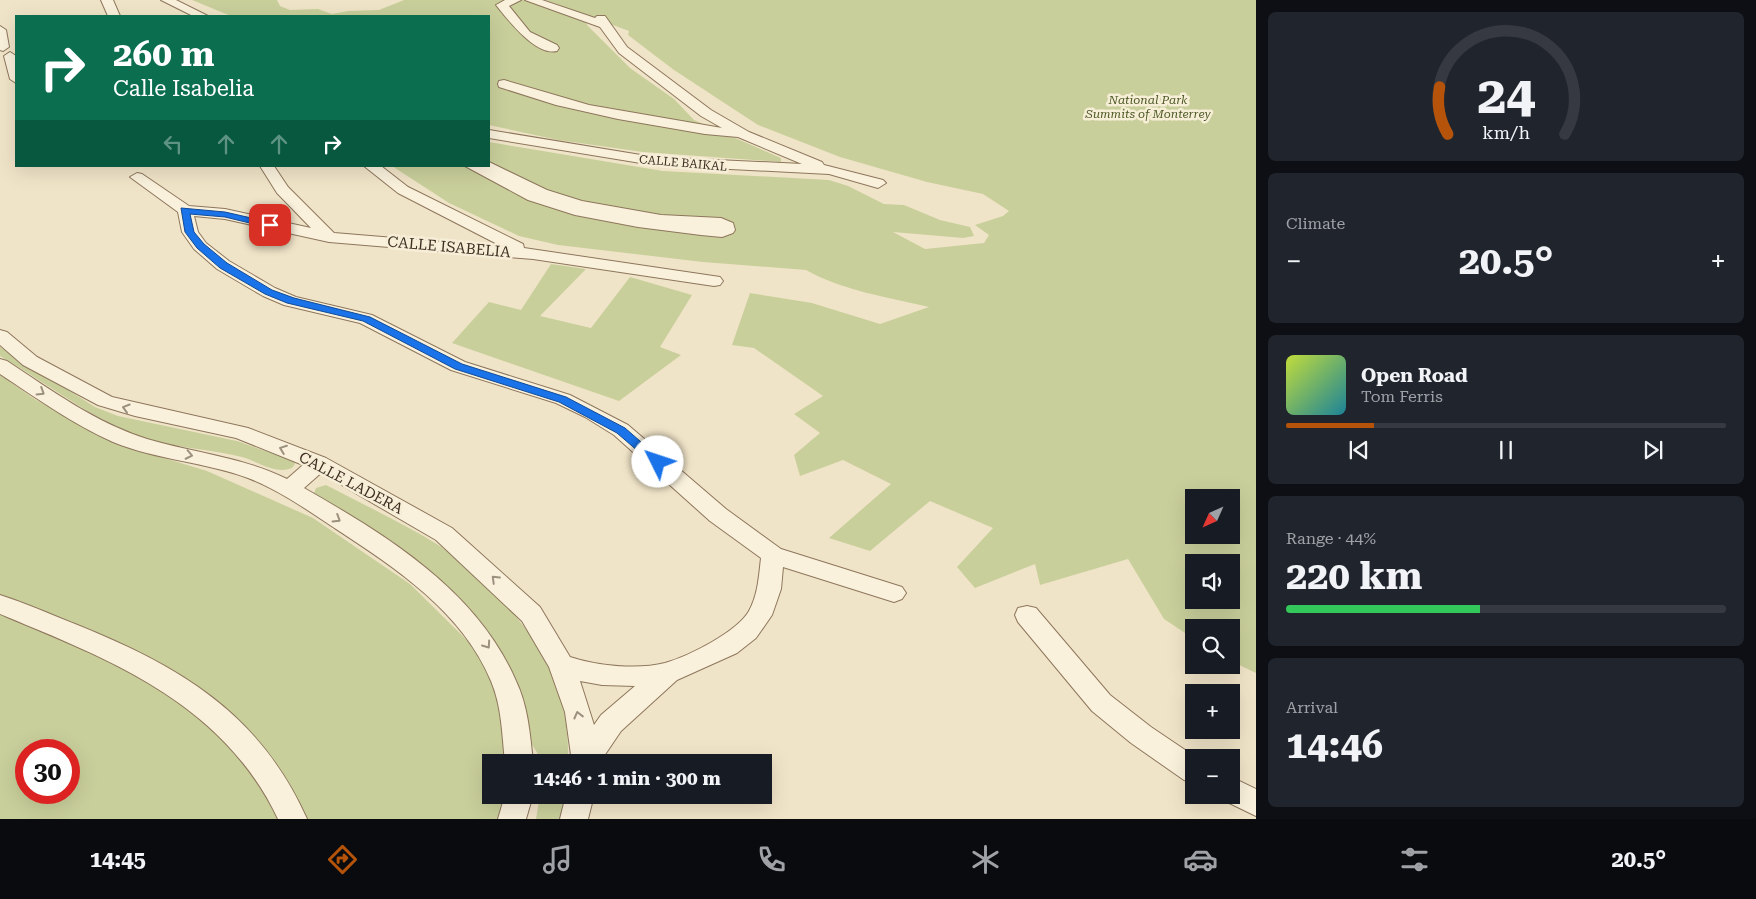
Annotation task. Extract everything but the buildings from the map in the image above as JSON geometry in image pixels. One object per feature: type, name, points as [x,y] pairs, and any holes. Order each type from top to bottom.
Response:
[{"type":"street","points":[[106,0],[114,15]]},
{"type":"street","points":[[167,0],[200,15]]},
{"type":"street","points":[[516,0],[502,5],[526,34],[553,48]]},
{"type":"street","points":[[531,0],[602,21],[623,50],[692,104],[744,135],[830,170]]},
{"type":"street","points":[[0,30],[15,76]]},
{"type":"street","points":[[730,128],[656,118],[585,102],[557,94],[520,79],[504,83],[548,98],[614,114],[680,127],[744,135]]},
{"type":"street","name":"CALLE BAIKAL","points":[[490,134],[653,161],[830,170],[878,183]]},
{"type":"street","points":[[268,167],[282,190],[329,237]]},
{"type":"street","points":[[372,167],[403,190],[464,222],[533,254]]},
{"type":"street","points":[[474,167],[533,197],[580,211],[681,228],[722,232],[726,230],[727,226],[721,223],[676,222],[561,200],[490,167]]},
{"type":"street","points":[[137,177],[185,210],[190,232],[200,246],[223,266],[269,292],[297,302],[366,319],[458,366],[562,399],[592,413],[621,430],[718,515],[772,555],[894,593]]},
{"type":"street","name":"CALLE ISABELIA","points":[[185,210],[225,214],[329,237],[533,254],[714,281]]},
{"type":"street","name":"CALLE LADERA","points":[[0,336],[30,361],[106,401],[135,410],[240,433],[319,463],[444,534],[531,614],[561,665],[578,712],[586,754]]},
{"type":"street","points":[[0,365],[91,422],[124,438],[259,474],[289,489],[387,550],[429,584],[472,625],[492,652],[508,691],[519,742],[519,754]]},
{"type":"street","points":[[289,489],[319,463]]},
{"type":"street","points":[[591,754],[611,723],[668,673],[728,646],[747,631],[760,614],[768,589],[772,555]]},
{"type":"street","points":[[0,604],[126,656],[186,690],[234,731],[268,773],[293,819]]},
{"type":"street","points":[[1027,615],[1101,703],[1141,735],[1185,765]]},
{"type":"street","points":[[561,665],[583,673],[604,677],[668,673]]},
{"type":"street","points":[[1240,795],[1256,803]]},
{"type":"street","points":[[512,819],[516,804]]},
{"type":"street","points":[[574,819],[578,804]]},
{"type":"green space","points":[[192,0],[277,0],[280,6],[290,10],[318,9],[332,14],[348,11],[379,10],[404,0],[539,0],[583,18],[588,26],[630,68],[674,99],[694,120],[781,158],[781,162],[643,152],[558,140],[490,125],[490,15],[229,15]]},
{"type":"green space","name":"National Park Summits of Monterrey","points":[[546,0],[1256,0],[1256,673],[1240,665],[1240,619],[1185,619],[1185,633],[1164,619],[1128,559],[1040,585],[1035,564],[975,588],[957,567],[993,528],[930,501],[870,551],[829,538],[891,484],[843,460],[800,476],[794,455],[820,433],[794,414],[823,396],[754,348],[732,345],[750,293],[812,303],[880,324],[929,307],[850,288],[806,270],[703,262],[558,245],[519,236],[449,203],[394,167],[490,167],[490,142],[663,171],[829,180],[848,186],[884,204],[904,205],[940,220],[970,227],[974,236],[963,238],[893,232],[925,249],[984,243],[989,235],[975,225],[1003,216],[1009,211],[983,194],[927,182],[840,157],[758,125],[674,70],[628,35],[629,31]]},
{"type":"green space","points":[[551,264],[586,269],[540,316],[591,328],[630,277],[692,295],[660,347],[681,355],[619,401],[452,343],[489,302],[521,310]]},
{"type":"green space","points":[[0,347],[95,407],[118,416],[237,441],[294,461],[295,464],[292,468],[286,470],[273,469],[242,457],[166,444],[141,437],[86,410],[0,356]]},
{"type":"green space","points":[[0,375],[36,400],[118,444],[207,471],[313,518],[410,584],[482,655],[499,698],[509,746],[508,754],[482,754],[482,804],[502,804],[498,819],[0,819]]},
{"type":"green space","points":[[326,485],[440,546],[493,592],[512,612],[543,656],[554,680],[563,706],[568,754],[538,754],[521,718],[505,662],[483,627],[464,604],[442,582],[394,544],[316,496],[314,493],[316,488]]},
{"type":"green space","points":[[538,804],[564,804],[561,819],[536,819]]},
{"type":"route","points":[[270,225],[225,214],[185,210],[190,232],[200,246],[223,266],[269,292],[290,301],[366,319],[458,366],[562,399],[592,413],[621,430],[658,462]]}]
